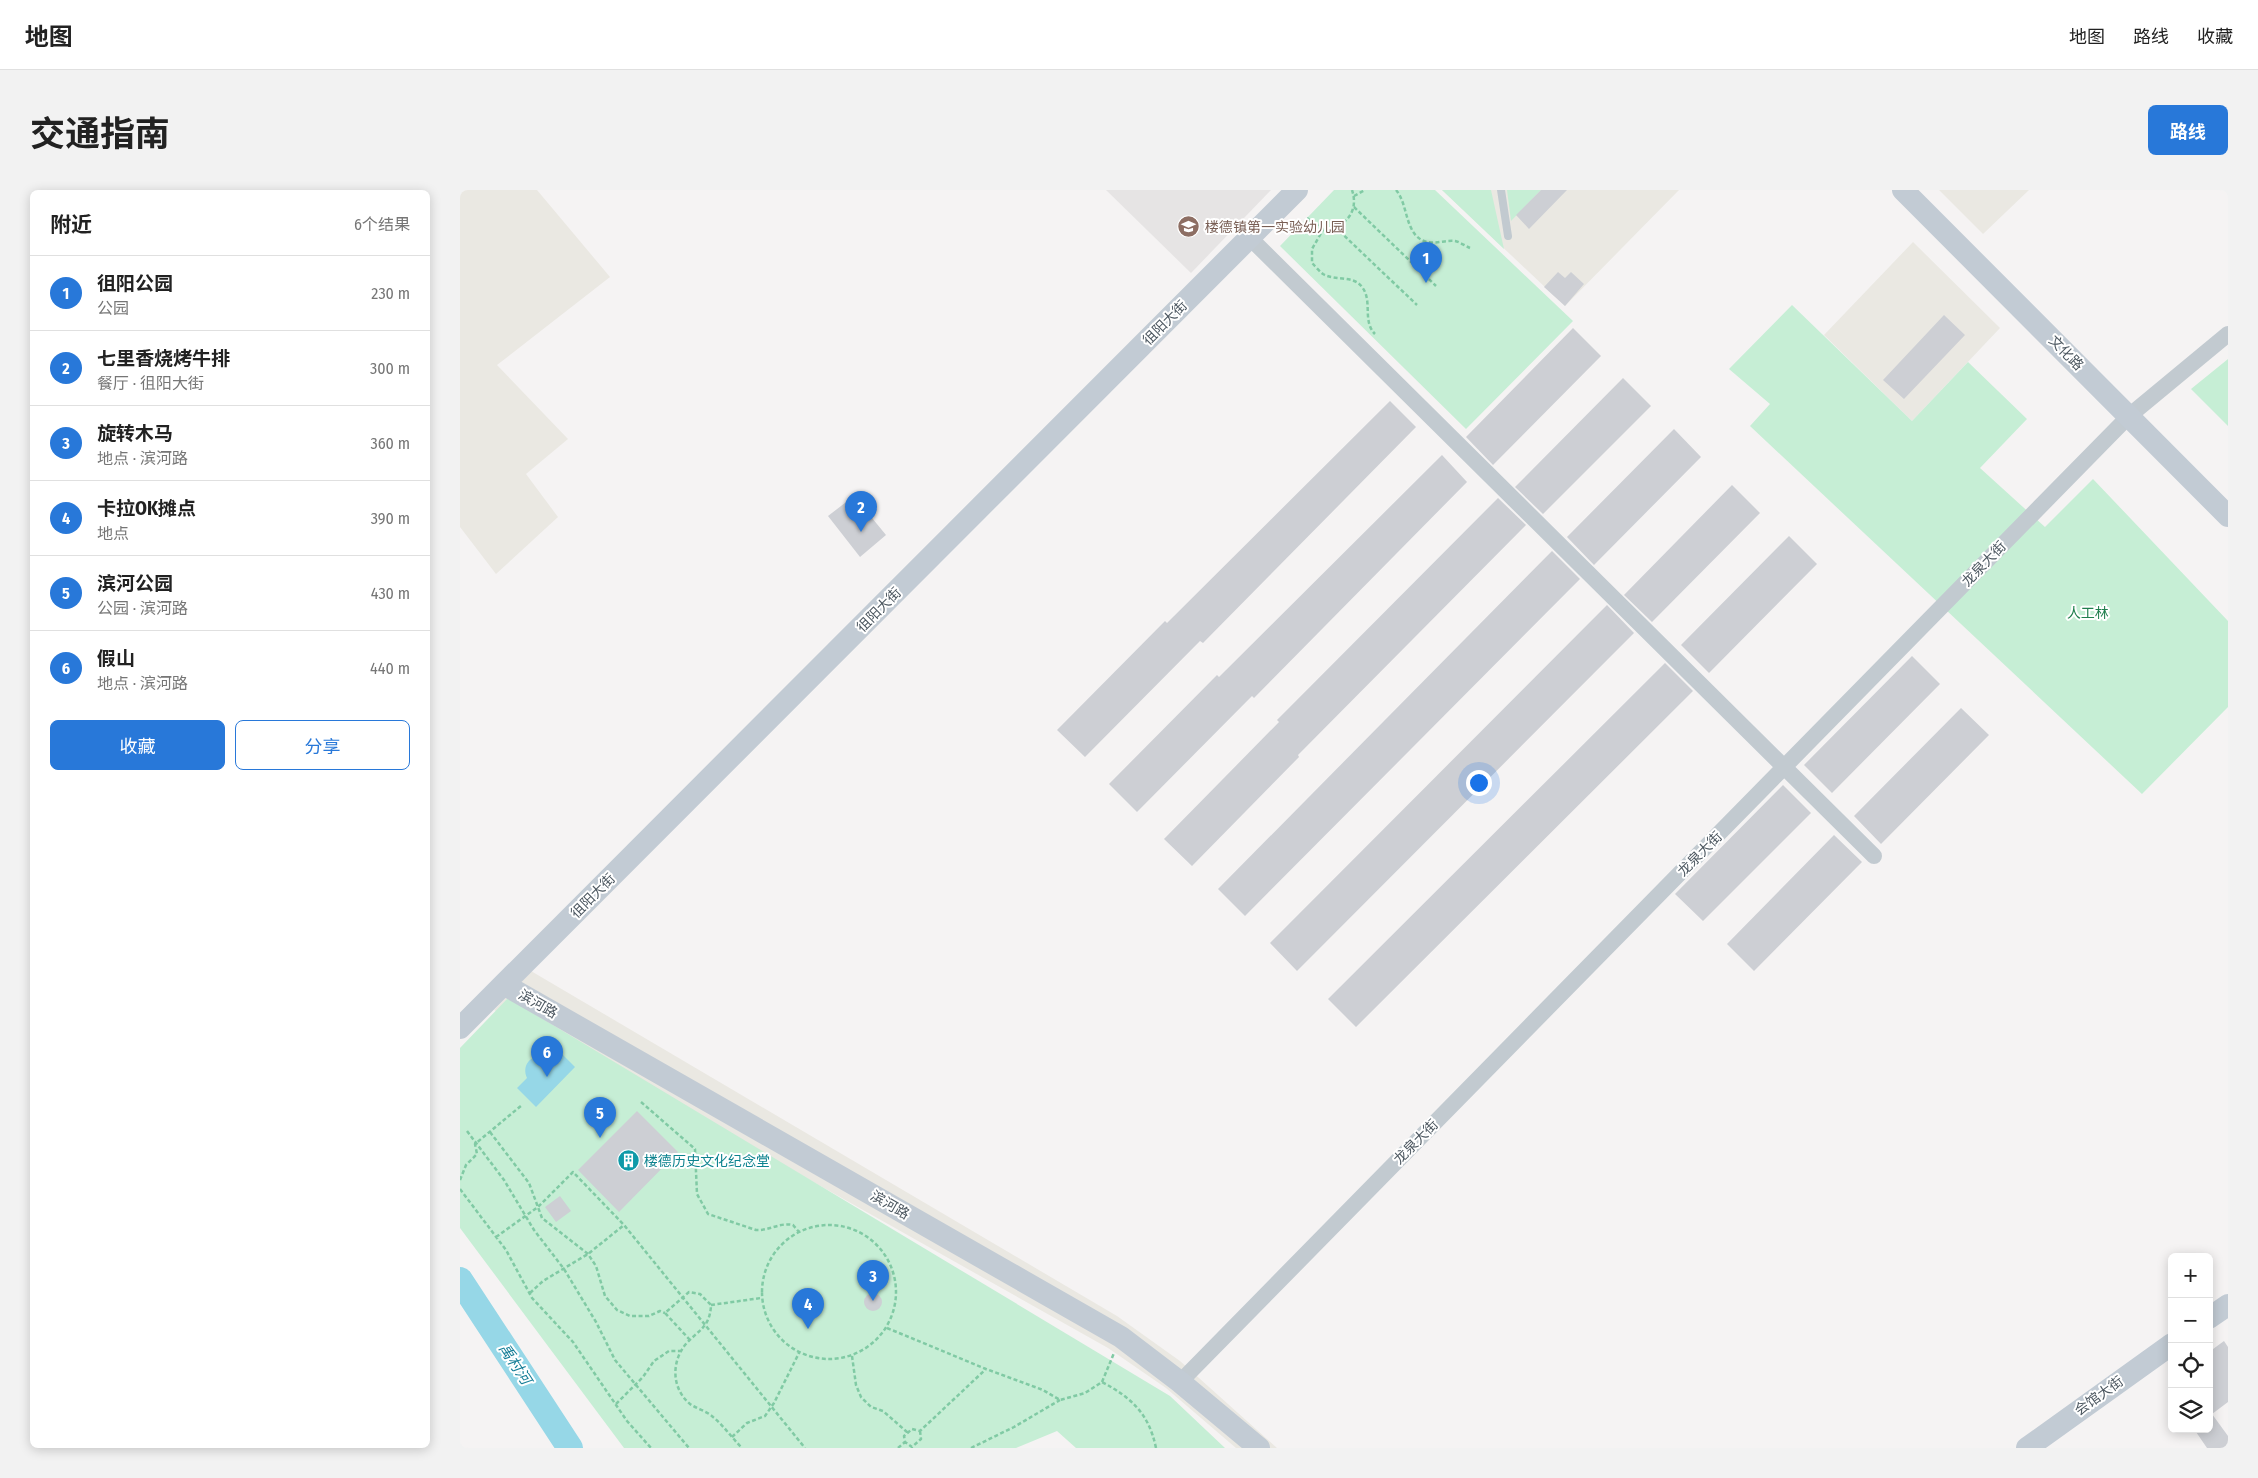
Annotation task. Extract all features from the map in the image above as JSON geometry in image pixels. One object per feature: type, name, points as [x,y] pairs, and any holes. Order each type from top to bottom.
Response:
[{"type":"street","name":"徂阳大街","points":[[460,1028],[1297,190]]},
{"type":"street","name":"文化路","points":[[1903,190],[2228,516]]},
{"type":"street","points":[[1250,238],[1874,856]]},
{"type":"street","name":"龙泉大街","points":[[1180,1382],[2129,416],[2228,334]]},
{"type":"street","name":"滨河路","points":[[505,985],[1121,1337],[1180,1382],[1259,1448]]},
{"type":"street","points":[[2213,1315],[2228,1305]]},
{"type":"street","name":"会馆大街","points":[[2027,1448],[2168,1347]]},
{"type":"lane","points":[[1501,190],[1508,236]]},
{"type":"path","points":[[1307,218],[1324,228],[1335,227],[1346,219],[1354,207],[1352,190]]},
{"type":"path","points":[[1354,196],[1365,190]]},
{"type":"path","points":[[1396,190],[1401,196],[1408,222],[1418,238],[1428,242],[1456,241],[1470,248]]},
{"type":"path","points":[[1354,207],[1436,286]]},
{"type":"path","points":[[1335,227],[1417,305]]},
{"type":"path","points":[[1324,228],[1312,249],[1312,262],[1322,274],[1336,279],[1354,280],[1363,287],[1368,304],[1367,316],[1371,330],[1375,334]]},
{"type":"path","points":[[641,1102],[695,1149],[697,1194],[708,1214],[756,1230],[785,1223],[793,1225],[799,1232]]},
{"type":"path","points":[[475,1144],[522,1105]]},
{"type":"path","points":[[467,1131],[504,1180],[525,1216],[564,1269],[596,1322],[615,1360],[689,1448]]},
{"type":"path","points":[[490,1132],[529,1183],[542,1218],[588,1254],[596,1266],[605,1296],[617,1310],[630,1316],[649,1316],[660,1311],[665,1312],[690,1340]]},
{"type":"path","points":[[460,1180],[466,1165],[477,1154],[475,1144]]},
{"type":"path","points":[[496,1236],[538,1207],[573,1172],[624,1225],[805,1448]]},
{"type":"path","points":[[460,1189],[506,1250],[529,1293],[573,1342],[627,1421],[651,1448]]},
{"type":"path","points":[[834,1224],[856,1230],[876,1242],[889,1261],[896,1283],[895,1306],[887,1328],[872,1344],[852,1356],[834,1360],[816,1358],[799,1353],[780,1339],[767,1320],[761,1298],[764,1274],[774,1254],[790,1237],[799,1232],[810,1227],[834,1224]]},
{"type":"path","points":[[529,1293],[543,1281],[588,1254],[624,1225]]},
{"type":"path","points":[[665,1312],[689,1292],[700,1294],[711,1305],[710,1317],[690,1340],[676,1362],[674,1376],[681,1393],[690,1404],[712,1416],[741,1448]]},
{"type":"path","points":[[711,1305],[761,1298]]},
{"type":"path","points":[[887,1328],[986,1369],[1043,1390],[1060,1400]]},
{"type":"path","points":[[971,1448],[1014,1428],[1060,1400],[1085,1392],[1102,1382],[1121,1337]]},
{"type":"path","points":[[616,1404],[636,1384],[654,1361],[669,1351],[682,1351]]},
{"type":"path","points":[[732,1437],[747,1423],[765,1416],[799,1353]]},
{"type":"path","points":[[852,1356],[856,1385],[861,1396],[871,1407],[883,1411],[907,1432]]},
{"type":"path","points":[[920,1431],[986,1369]]},
{"type":"path","points":[[1102,1382],[1126,1396],[1145,1416],[1154,1436],[1156,1448]]},
{"type":"path","points":[[912,1429],[920,1431],[922,1439],[912,1448],[905,1442],[904,1436],[912,1429]]},
{"type":"path","points":[[898,1448],[905,1442]]},
{"type":"shaded area","points":[[460,190],[537,190],[610,277],[497,365],[568,439],[526,474],[558,517],[496,574],[460,527]]},
{"type":"shaded area","name":"楼德镇第一实验幼儿园","points":[[1106,190],[1271,190],[1191,273]]},
{"type":"shaded area","points":[[1442,190],[1679,190],[1565,306]]},
{"type":"shaded area","points":[[1939,190],[2029,190],[1983,234]]},
{"type":"shaded area","points":[[1913,242],[2000,328],[1912,421],[1824,335]]},
{"type":"shaded area","points":[[531,971],[1117,1316],[1180,1361],[1277,1448],[1236,1448],[1166,1388],[1108,1348],[602,1063],[494,1010]]},
{"type":"green space","points":[[1334,190],[1435,190],[1573,321],[1466,429],[1280,246]]},
{"type":"green space","points":[[1442,190],[1491,190],[1504,249]]},
{"type":"green space","points":[[1507,190],[1541,190],[1511,221]]},
{"type":"green space","name":"人工林","points":[[1792,305],[1912,421],[1968,362],[2027,419],[1980,468],[2045,527],[2093,479],[2228,621],[2228,707],[2142,794],[1750,426],[1770,404],[1729,369]]},
{"type":"green space","points":[[2228,359],[2228,426],[2191,389]]},
{"type":"green space","points":[[508,998],[1170,1396],[1225,1448],[1076,1448],[1057,1431],[1016,1448],[624,1448],[460,1228],[460,1048]]},
{"type":"water","points":[[556,1048],[575,1067],[536,1107],[517,1088],[527,1078],[525,1068],[529,1061],[532,1058],[547,1057]]},
{"type":"building","points":[[1541,190],[1567,190],[1529,229],[1516,215]]},
{"type":"building","points":[[1558,272],[1565,278],[1571,272],[1584,284],[1565,306],[1544,287]]},
{"type":"building","points":[[1944,315],[1965,335],[1904,399],[1883,380]]},
{"type":"building","points":[[1573,328],[1601,356],[1493,465],[1466,437]]},
{"type":"building","points":[[1623,378],[1651,406],[1543,514],[1515,487]]},
{"type":"building","points":[[1390,401],[1416,427],[1203,643],[1200,641],[1085,757],[1057,730],[1165,621],[1167,623]]},
{"type":"building","points":[[1674,429],[1701,457],[1594,565],[1567,537]]},
{"type":"building","points":[[1442,455],[1467,482],[1254,698],[1252,696],[1137,812],[1109,784],[1217,675],[1219,677]]},
{"type":"building","points":[[1732,485],[1760,513],[1652,622],[1624,595]]},
{"type":"building","points":[[854,496],[886,535],[860,557],[828,516]]},
{"type":"building","points":[[1498,498],[1526,525],[1298,755],[1299,757],[1192,866],[1164,839],[1279,722],[1277,720]]},
{"type":"building","points":[[1789,536],[1817,564],[1709,673],[1681,645]]},
{"type":"building","points":[[1552,551],[1580,579],[1245,916],[1218,889]]},
{"type":"building","points":[[1607,605],[1634,633],[1297,971],[1270,943]]},
{"type":"building","points":[[1912,656],[1940,684],[1832,793],[1804,765]]},
{"type":"building","points":[[1665,663],[1693,691],[1356,1027],[1328,999]]},
{"type":"building","points":[[1961,708],[1989,735],[1881,844],[1854,816]]},
{"type":"building","points":[[1783,785],[1811,813],[1703,921],[1675,894]]},
{"type":"building","points":[[1834,835],[1862,862],[1754,971],[1727,944]]},
{"type":"building","name":"楼德历史文化纪念堂","points":[[637,1111],[678,1152],[619,1212],[578,1170]]},
{"type":"building","points":[[560,1196],[571,1211],[556,1222],[545,1207]]},
{"type":"building","points":[[873,1293],[879,1296],[882,1302],[879,1308],[873,1311],[867,1308],[864,1302],[867,1296]]},
{"type":"building","points":[[2224,1341],[2228,1347],[2228,1402],[2213,1413],[2213,1388],[2213,1349]]},
{"type":"building","points":[[2213,1415],[2228,1436],[2228,1448],[2207,1448],[2197,1433],[2213,1433]]},
{"type":"waterway","name":"禹村河","points":[[460,1280],[570,1448]]},
{"type":"place","name":"楼德镇第一实验幼儿园","points":[[1189,227]]},
{"type":"place","name":"徂阳公园","points":[[1426,283]]},
{"type":"place","name":"七里香烧烤牛排","points":[[861,532]]},
{"type":"place","name":"假山","points":[[547,1077]]},
{"type":"place","name":"滨河公园","points":[[600,1138]]},
{"type":"place","name":"楼德历史文化纪念堂","points":[[628,1161]]},
{"type":"place","name":"旋转木马","points":[[873,1301]]},
{"type":"place","name":"卡拉OK摊点","points":[[808,1329]]}]
